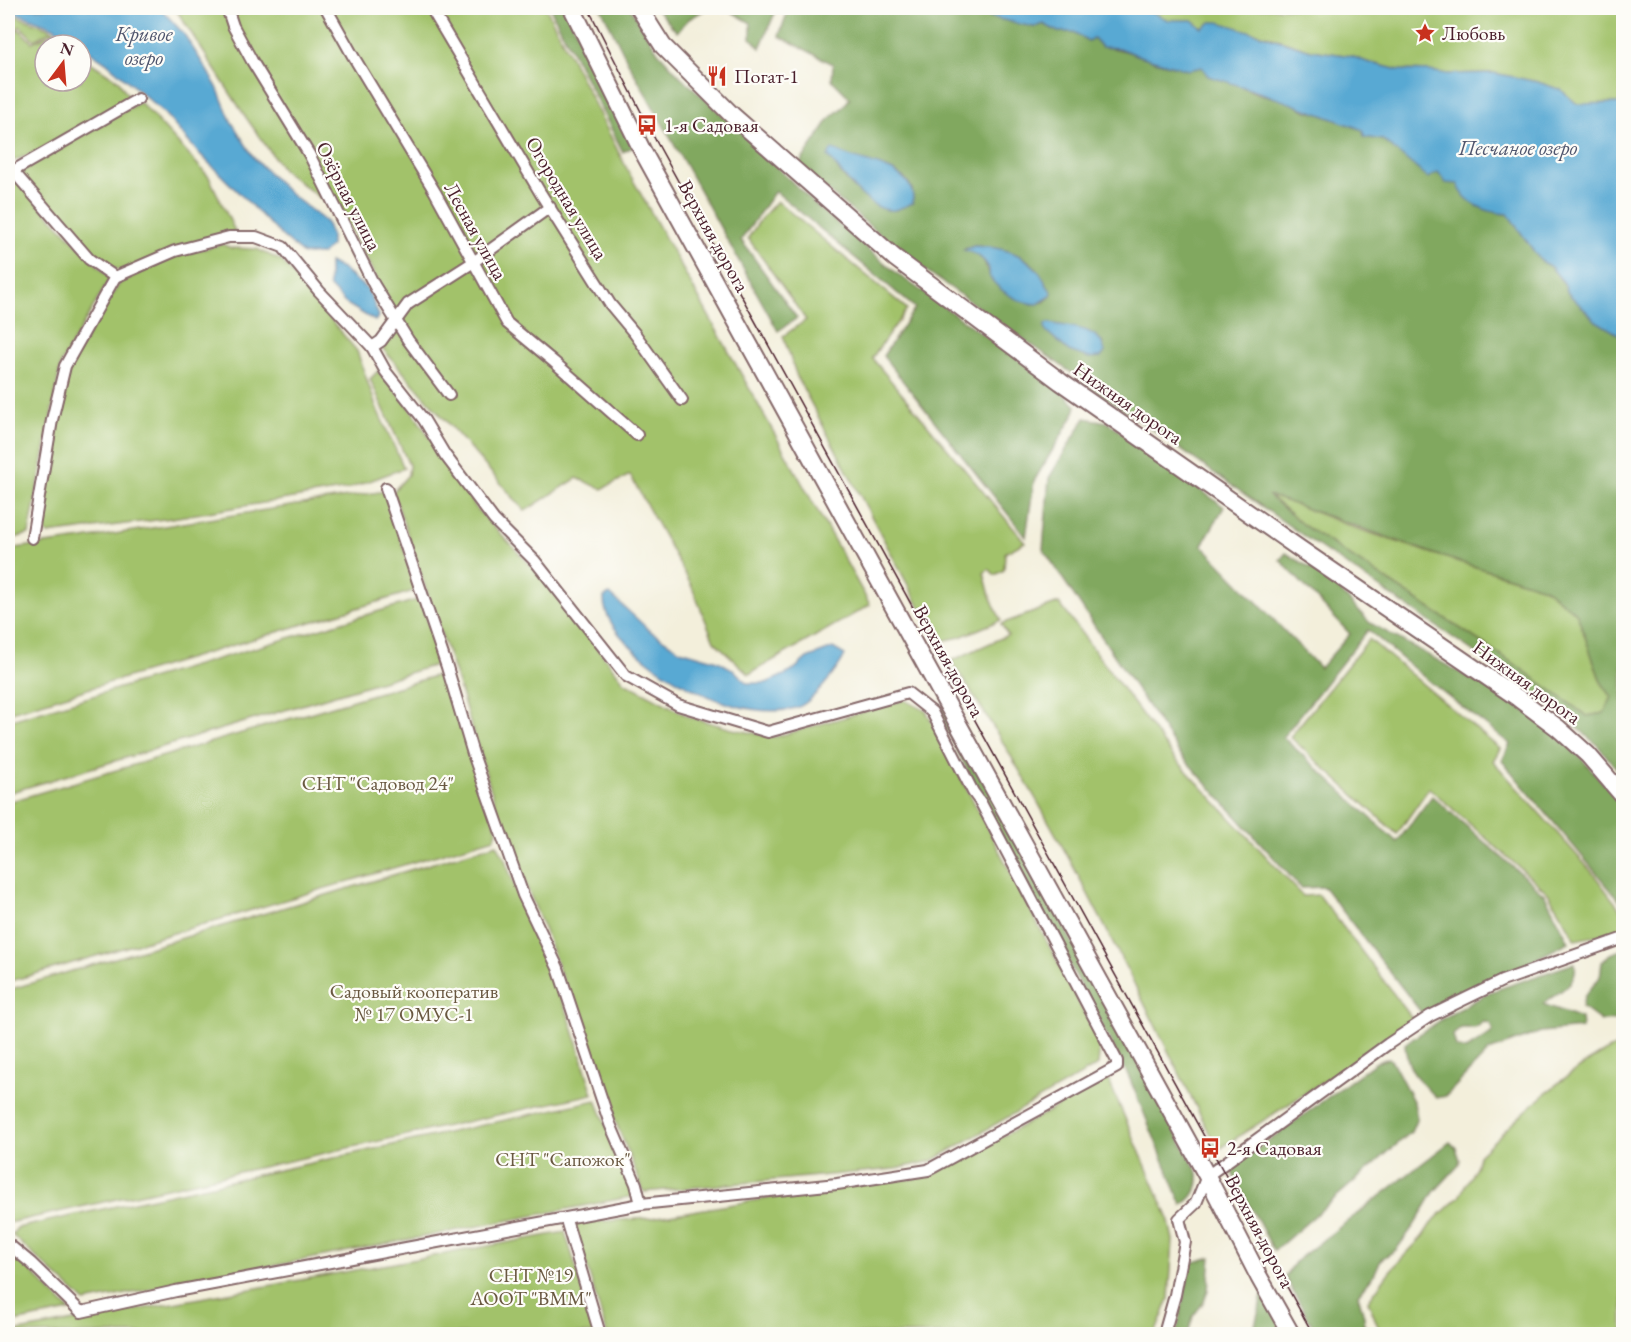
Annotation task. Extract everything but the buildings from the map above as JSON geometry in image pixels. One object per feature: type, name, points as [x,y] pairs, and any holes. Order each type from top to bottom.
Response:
[{"type":"main road","name":"Верхняя дорога","points":[[572,8],[642,150],[1207,1176],[1291,1335]]},
{"type":"main road","name":"Нижняя дорога","points":[[639,8],[663,46],[732,115],[895,258],[1061,382],[1526,704],[1588,755],[1623,797]]},
{"type":"street","name":"Озёрная улица","points":[[227,8],[232,26],[309,154],[374,285],[396,321],[449,395]]},
{"type":"street","name":"Лесная улица","points":[[326,8],[435,192],[507,323],[637,435]]},
{"type":"street","name":"Огородная улица","points":[[431,8],[610,304],[635,334],[682,400]]},
{"type":"street","points":[[115,277],[89,259],[10,171],[138,99]]},
{"type":"street","points":[[372,346],[381,341],[408,304],[472,263],[550,207]]},
{"type":"street","points":[[8,1244],[81,1312],[176,1291],[331,1263],[482,1232],[566,1220],[641,1204],[837,1184],[928,1170],[1117,1067],[1117,1061],[932,712],[908,693],[768,732],[678,705],[626,676],[535,561],[494,520],[386,372],[372,346],[319,291],[282,247],[256,237],[229,237],[175,251],[115,277],[65,366],[52,420],[32,538]]},
{"type":"street","points":[[386,488],[519,885],[558,968],[610,1124],[636,1184],[641,1204]]},
{"type":"street","points":[[1164,1335],[1175,1295],[1185,1242],[1179,1219],[1196,1203],[1207,1176],[1430,1016],[1502,981],[1623,938]]},
{"type":"street","points":[[566,1220],[600,1335]]},
{"type":"green space","points":[[175,8],[546,8],[628,171],[870,605],[749,674],[714,641],[691,585],[630,475],[602,489],[577,478],[525,511],[382,348],[399,322],[344,216],[283,170]]},
{"type":"green space","points":[[550,8],[565,8],[633,147],[623,152]]},
{"type":"green space","points":[[601,8],[630,8],[658,52],[680,76],[820,209],[899,275],[1057,387],[1076,406],[1073,416],[1034,481],[1026,537],[883,356],[915,308],[775,191],[741,240],[797,318],[778,331],[628,62]]},
{"type":"green space","points":[[656,8],[708,8],[689,19],[677,32]]},
{"type":"green space","points":[[725,8],[777,8],[760,48],[751,38],[751,23]]},
{"type":"green space","points":[[789,8],[957,8],[1035,27],[1044,24],[1058,32],[1074,32],[1088,41],[1094,38],[1102,47],[1173,66],[1202,67],[1209,76],[1229,81],[1256,93],[1288,101],[1307,111],[1363,130],[1364,137],[1383,140],[1398,151],[1458,184],[1496,213],[1508,214],[1540,260],[1551,267],[1568,293],[1596,321],[1623,337],[1623,776],[1598,746],[1567,718],[1527,688],[1308,539],[911,260],[798,166],[830,118],[850,98],[832,80],[833,64],[779,36]],"holes":[[[841,155],[891,170],[907,181],[912,189],[913,203],[894,210],[878,206],[861,194],[837,167]],[[974,246],[988,247],[1012,252],[1022,257],[1039,272],[1051,296],[1044,302],[1030,304],[1012,296],[991,279],[984,261],[975,252],[965,249]],[[1049,323],[1079,329],[1093,334],[1104,344],[1069,351],[1045,330]],[[1268,495],[1440,556],[1545,588],[1577,614],[1601,682],[1612,697],[1604,713],[1587,716],[1516,665],[1303,525]]]},
{"type":"green space","points":[[1120,8],[1623,8],[1623,106],[1619,103],[1577,104],[1561,90],[1538,82],[1494,73],[1447,74],[1399,70],[1351,56],[1311,50],[1269,36],[1211,22],[1202,28],[1192,20],[1168,20],[1154,13]]},
{"type":"green space","points":[[8,13],[57,33],[33,33],[33,39],[20,26],[8,37]]},
{"type":"green space","points":[[19,29],[33,42],[33,93],[93,93],[93,64],[119,81],[130,99],[38,151],[8,163],[8,39]]},
{"type":"green space","points":[[140,102],[209,177],[235,231],[123,272],[100,262],[19,173]]},
{"type":"green space","points":[[8,177],[12,177],[110,278],[61,363],[29,534],[8,540]]},
{"type":"green space","points":[[777,201],[907,309],[872,358],[1025,542],[1005,553],[1004,570],[995,575],[989,569],[984,573],[990,596],[1001,620],[960,637],[942,641],[925,617],[797,377],[783,336],[806,320],[748,238]]},
{"type":"green space","points":[[222,244],[231,248],[257,249],[282,261],[357,351],[377,409],[404,468],[348,489],[172,518],[48,534],[39,528],[70,365],[110,298],[120,283],[169,258]]},
{"type":"green space","points":[[378,371],[408,405],[477,509],[540,575],[624,682],[690,717],[732,729],[775,737],[905,700],[926,711],[1100,1043],[1098,1065],[932,1161],[895,1169],[644,1192],[606,1098],[545,931],[505,835],[456,677],[393,492],[408,475],[409,465],[370,379]]},
{"type":"green space","points":[[1085,418],[1107,422],[1224,507],[1202,545],[1320,668],[1350,634],[1280,560],[1286,553],[1330,580],[1370,623],[1515,703],[1554,732],[1583,760],[1623,809],[1623,905],[1502,761],[1510,744],[1368,630],[1283,737],[1397,842],[1432,796],[1545,895],[1569,942],[1424,1016],[1324,887],[1301,888],[1180,754],[1043,549],[1049,478]]},
{"type":"green space","points":[[385,491],[417,590],[8,713],[8,549]]},
{"type":"green space","points":[[1266,493],[1355,528],[1545,588],[1577,614],[1601,682],[1612,697],[1604,713],[1587,716],[1516,665],[1303,525]]},
{"type":"green space","points":[[420,599],[442,663],[8,793],[8,721]]},
{"type":"green space","points":[[1059,603],[1172,755],[1303,896],[1319,895],[1415,1022],[1218,1150],[1059,840],[989,720],[951,661],[1008,635],[1001,624]]},
{"type":"green space","points":[[1369,639],[1500,749],[1493,761],[1592,872],[1623,913],[1623,930],[1576,940],[1548,893],[1429,788],[1397,834],[1290,737]]},
{"type":"green space","name":"СНТ \"Садовод 24\"","points":[[445,673],[497,830],[495,838],[8,982],[8,802]]},
{"type":"green space","points":[[943,704],[1198,1173],[1195,1191],[1182,1205],[1129,1077],[935,709]]},
{"type":"green space","name":"Садовый кооператив № 17 ОМУС-1","points":[[497,844],[568,1014],[593,1094],[8,1223],[8,990]]},
{"type":"green space","points":[[1623,949],[1623,1020],[1601,1021],[1582,1007],[1584,997],[1600,977],[1602,962],[1609,955]]},
{"type":"green space","points":[[1575,963],[1574,977],[1566,987],[1543,1004],[1581,1018],[1582,1028],[1541,1032],[1489,1051],[1446,1096],[1436,1098],[1411,1068],[1405,1044],[1444,1018],[1490,992]],"holes":[[[1484,1022],[1490,1023],[1493,1031],[1487,1037],[1466,1050],[1456,1047],[1453,1035],[1461,1028],[1475,1028]]]},
{"type":"green space","points":[[1623,1045],[1623,1334],[1381,1334],[1368,1301],[1390,1271],[1423,1236],[1432,1222],[1459,1197],[1477,1165],[1479,1155],[1566,1077],[1607,1051]]},
{"type":"green space","points":[[1389,1058],[1414,1103],[1417,1118],[1411,1132],[1274,1251],[1230,1169],[1375,1063]]},
{"type":"green space","points":[[1108,1079],[1168,1217],[1173,1240],[1169,1299],[1155,1334],[607,1334],[574,1223],[651,1218],[835,1187],[928,1177]]},
{"type":"green space","name":"СНТ \"Сапожок\"","points":[[596,1100],[635,1196],[85,1302],[12,1235],[17,1228]]},
{"type":"green space","points":[[1450,1142],[1456,1148],[1460,1160],[1458,1166],[1434,1192],[1396,1250],[1381,1259],[1374,1275],[1358,1294],[1364,1316],[1365,1334],[1317,1334],[1285,1277],[1296,1261]]},
{"type":"green space","name":"СНТ №19 АООТ \"ВММ\"","points":[[565,1232],[597,1334],[8,1334],[8,1333]]},
{"type":"green space","points":[[8,1248],[70,1311],[8,1323]]},
{"type":"green space","points":[[1211,1257],[1208,1290],[1204,1302],[1193,1316],[1188,1334],[1176,1334],[1191,1263]]},
{"type":"green space","points":[[1264,1288],[1289,1334],[1253,1334]]},
{"type":"water","name":"Кривое озеро","points":[[8,8],[160,8],[184,34],[205,67],[217,87],[231,121],[254,158],[288,192],[326,222],[331,235],[331,246],[322,254],[303,254],[282,236],[195,149],[163,112],[93,53],[93,33],[62,33],[53,27],[8,10]]},
{"type":"water","name":"Песчаное озеро","points":[[958,8],[1120,8],[1154,13],[1168,20],[1192,20],[1202,28],[1211,22],[1219,22],[1311,50],[1351,56],[1399,70],[1447,74],[1494,73],[1538,82],[1561,90],[1577,104],[1619,103],[1624,106],[1623,337],[1596,321],[1568,293],[1564,283],[1551,267],[1540,260],[1508,214],[1485,210],[1471,202],[1458,184],[1446,183],[1438,172],[1428,178],[1383,140],[1364,137],[1363,130],[1208,76],[1202,67],[1188,70],[1119,48],[1102,47],[1094,38],[1088,41],[1074,32],[1058,32],[1044,24],[1035,27]]},
{"type":"water","points":[[832,149],[896,173],[905,180],[911,190],[913,203],[894,210],[885,209],[866,199],[828,156]]},
{"type":"water","points":[[974,246],[1001,249],[1025,259],[1041,274],[1052,292],[1051,296],[1038,304],[1031,304],[1006,293],[990,278],[988,266],[983,259],[964,250]]},
{"type":"water","points":[[329,262],[342,269],[368,290],[379,316],[375,321],[345,303],[329,286]]},
{"type":"water","points":[[1045,324],[1091,333],[1102,343],[1105,352],[1101,357],[1089,358],[1069,351],[1045,330]]},
{"type":"water","points":[[610,594],[650,631],[680,650],[718,661],[734,670],[747,683],[766,683],[791,672],[807,658],[833,648],[845,655],[824,685],[809,700],[796,708],[775,711],[730,704],[696,690],[643,658],[615,628],[607,613],[604,597]]},
{"type":"tram line","points":[[588,8],[656,141],[1313,1334]]},
{"type":"place","name":"Любовь","points":[[1425,33]]},
{"type":"place","name":"Погат-1","points":[[717,76]]},
{"type":"place","name":"1-я Садовая","points":[[647,125]]},
{"type":"place","name":"2-я Садовая","points":[[1210,1148]]}]
